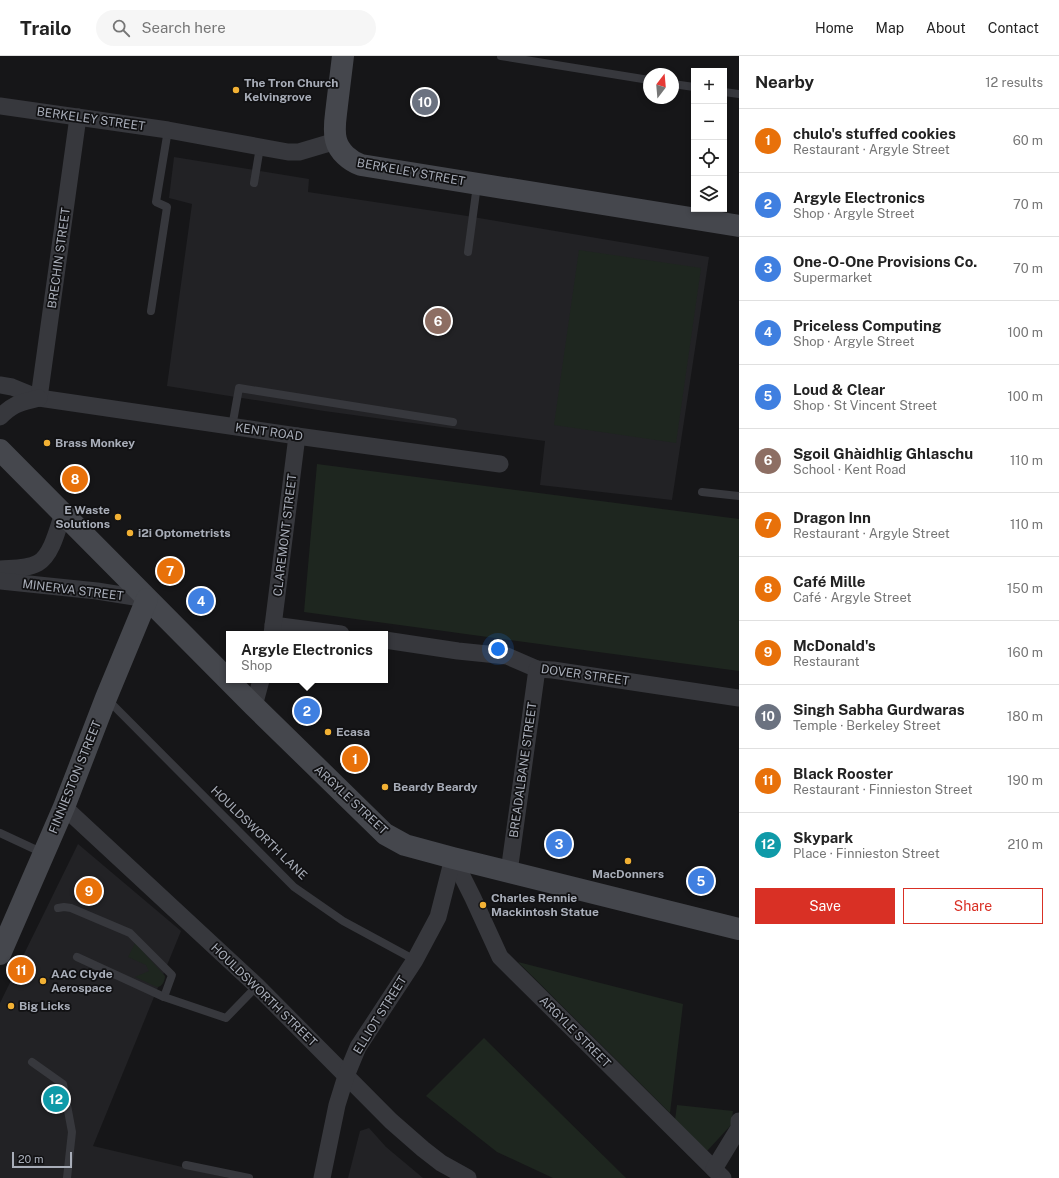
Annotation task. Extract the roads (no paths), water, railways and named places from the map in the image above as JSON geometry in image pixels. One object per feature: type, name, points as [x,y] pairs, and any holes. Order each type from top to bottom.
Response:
[{"type":"street","points":[[336,141],[336,119],[343,56]]},
{"type":"street","name":"BERKELEY STREET","points":[[0,106],[168,130],[288,152],[299,152],[336,141],[350,160],[361,165],[739,226]]},
{"type":"street","name":"BRECHIN STREET","points":[[39,398],[78,117]]},
{"type":"street","name":"KENT ROAD","points":[[0,385],[12,387],[39,398],[232,427],[500,464]]},
{"type":"street","name":"KENT ROAD","points":[[0,417],[10,408],[20,403],[39,398]]},
{"type":"street","name":"CLAREMONT STREET","points":[[272,630],[297,436]]},
{"type":"street","name":"ARGYLE STREET","points":[[0,450],[226,678]]},
{"type":"street","name":"MINERVA STREET","points":[[0,569],[30,566],[38,563],[47,554],[55,538],[63,513]]},
{"type":"street","name":"MINERVA STREET","points":[[0,581],[97,591],[147,598]]},
{"type":"street","name":"FINNIESTON STREET","points":[[0,954],[64,807],[147,598]]},
{"type":"street","points":[[272,630],[289,631]]},
{"type":"street","name":"DOVER STREET","points":[[388,640],[458,651],[507,656],[537,669],[553,670],[739,698]]},
{"type":"street","name":"BREADALBANE STREET","points":[[509,872],[537,669]]},
{"type":"street","name":"ARGYLE STREET","points":[[231,683],[385,834],[405,845],[453,858],[500,957],[718,1174]]},
{"type":"street","points":[[254,706],[260,683]]},
{"type":"street","name":"HOULDSWORTH STREET","points":[[64,807],[256,986],[391,1121],[423,1149],[468,1178]]},
{"type":"street","points":[[453,858],[739,929]]},
{"type":"street","name":"ELLIOT STREET","points":[[322,1178],[337,1105],[346,1076],[358,1047],[415,960],[438,917],[453,858]]},
{"type":"street","points":[[718,1174],[739,1128],[739,1120]]},
{"type":"lane","points":[[501,56],[643,79]]},
{"type":"lane","points":[[679,85],[691,87]]},
{"type":"lane","points":[[727,92],[739,94]]},
{"type":"lane","points":[[151,311],[167,208],[156,202],[168,130]]},
{"type":"lane","points":[[254,183],[260,147]]},
{"type":"lane","points":[[468,252],[477,184]]},
{"type":"lane","points":[[232,427],[239,388],[453,422]]},
{"type":"lane","points":[[702,492],[739,496]]},
{"type":"lane","name":"HOULDSWORTH LANE","points":[[106,698],[294,887],[343,921],[415,960]]},
{"type":"lane","points":[[0,833],[43,854]]},
{"type":"lane","points":[[58,908],[71,908],[130,933],[172,975],[164,997]]},
{"type":"lane","points":[[77,957],[164,997],[226,1018],[256,986]]},
{"type":"lane","points":[[32,1062],[63,1084],[72,1132],[67,1178]]},
{"type":"lane","points":[[186,1165],[249,1178]]},
{"type":"place","name":"The Tron Church Kelvingrove","points":[[236,90]]},
{"type":"place","name":"Singh Sabha Gurdwaras","points":[[425,102]]},
{"type":"place","name":"Sgoil Ghàidhlig Ghlaschu","points":[[438,321]]},
{"type":"place","name":"Brass Monkey","points":[[47,443]]},
{"type":"place","name":"Café Mille","points":[[75,479]]},
{"type":"place","name":"E Waste Solutions","points":[[118,517]]},
{"type":"place","name":"i2i Optometrists","points":[[130,533]]},
{"type":"place","name":"Dragon Inn","points":[[170,571]]},
{"type":"place","name":"Priceless Computing","points":[[201,601]]},
{"type":"place","name":"Argyle Electronics","points":[[307,711]]},
{"type":"place","name":"Ecasa","points":[[328,732]]},
{"type":"place","name":"chulo's stuffed cookies","points":[[355,759]]},
{"type":"place","name":"Beardy Beardy","points":[[385,787]]},
{"type":"place","name":"One-O-One Provisions Co.","points":[[559,844]]},
{"type":"place","name":"MacDonners","points":[[628,861]]},
{"type":"place","name":"Loud & Clear","points":[[701,881]]},
{"type":"place","name":"McDonald's","points":[[89,891]]},
{"type":"place","name":"Charles Rennie Mackintosh Statue","points":[[483,905]]},
{"type":"place","name":"Black Rooster","points":[[21,970]]},
{"type":"place","name":"AAC Clyde Aerospace","points":[[43,981]]},
{"type":"place","name":"Big Licks","points":[[11,1006]]},
{"type":"place","name":"Skypark","points":[[56,1099]]}]
